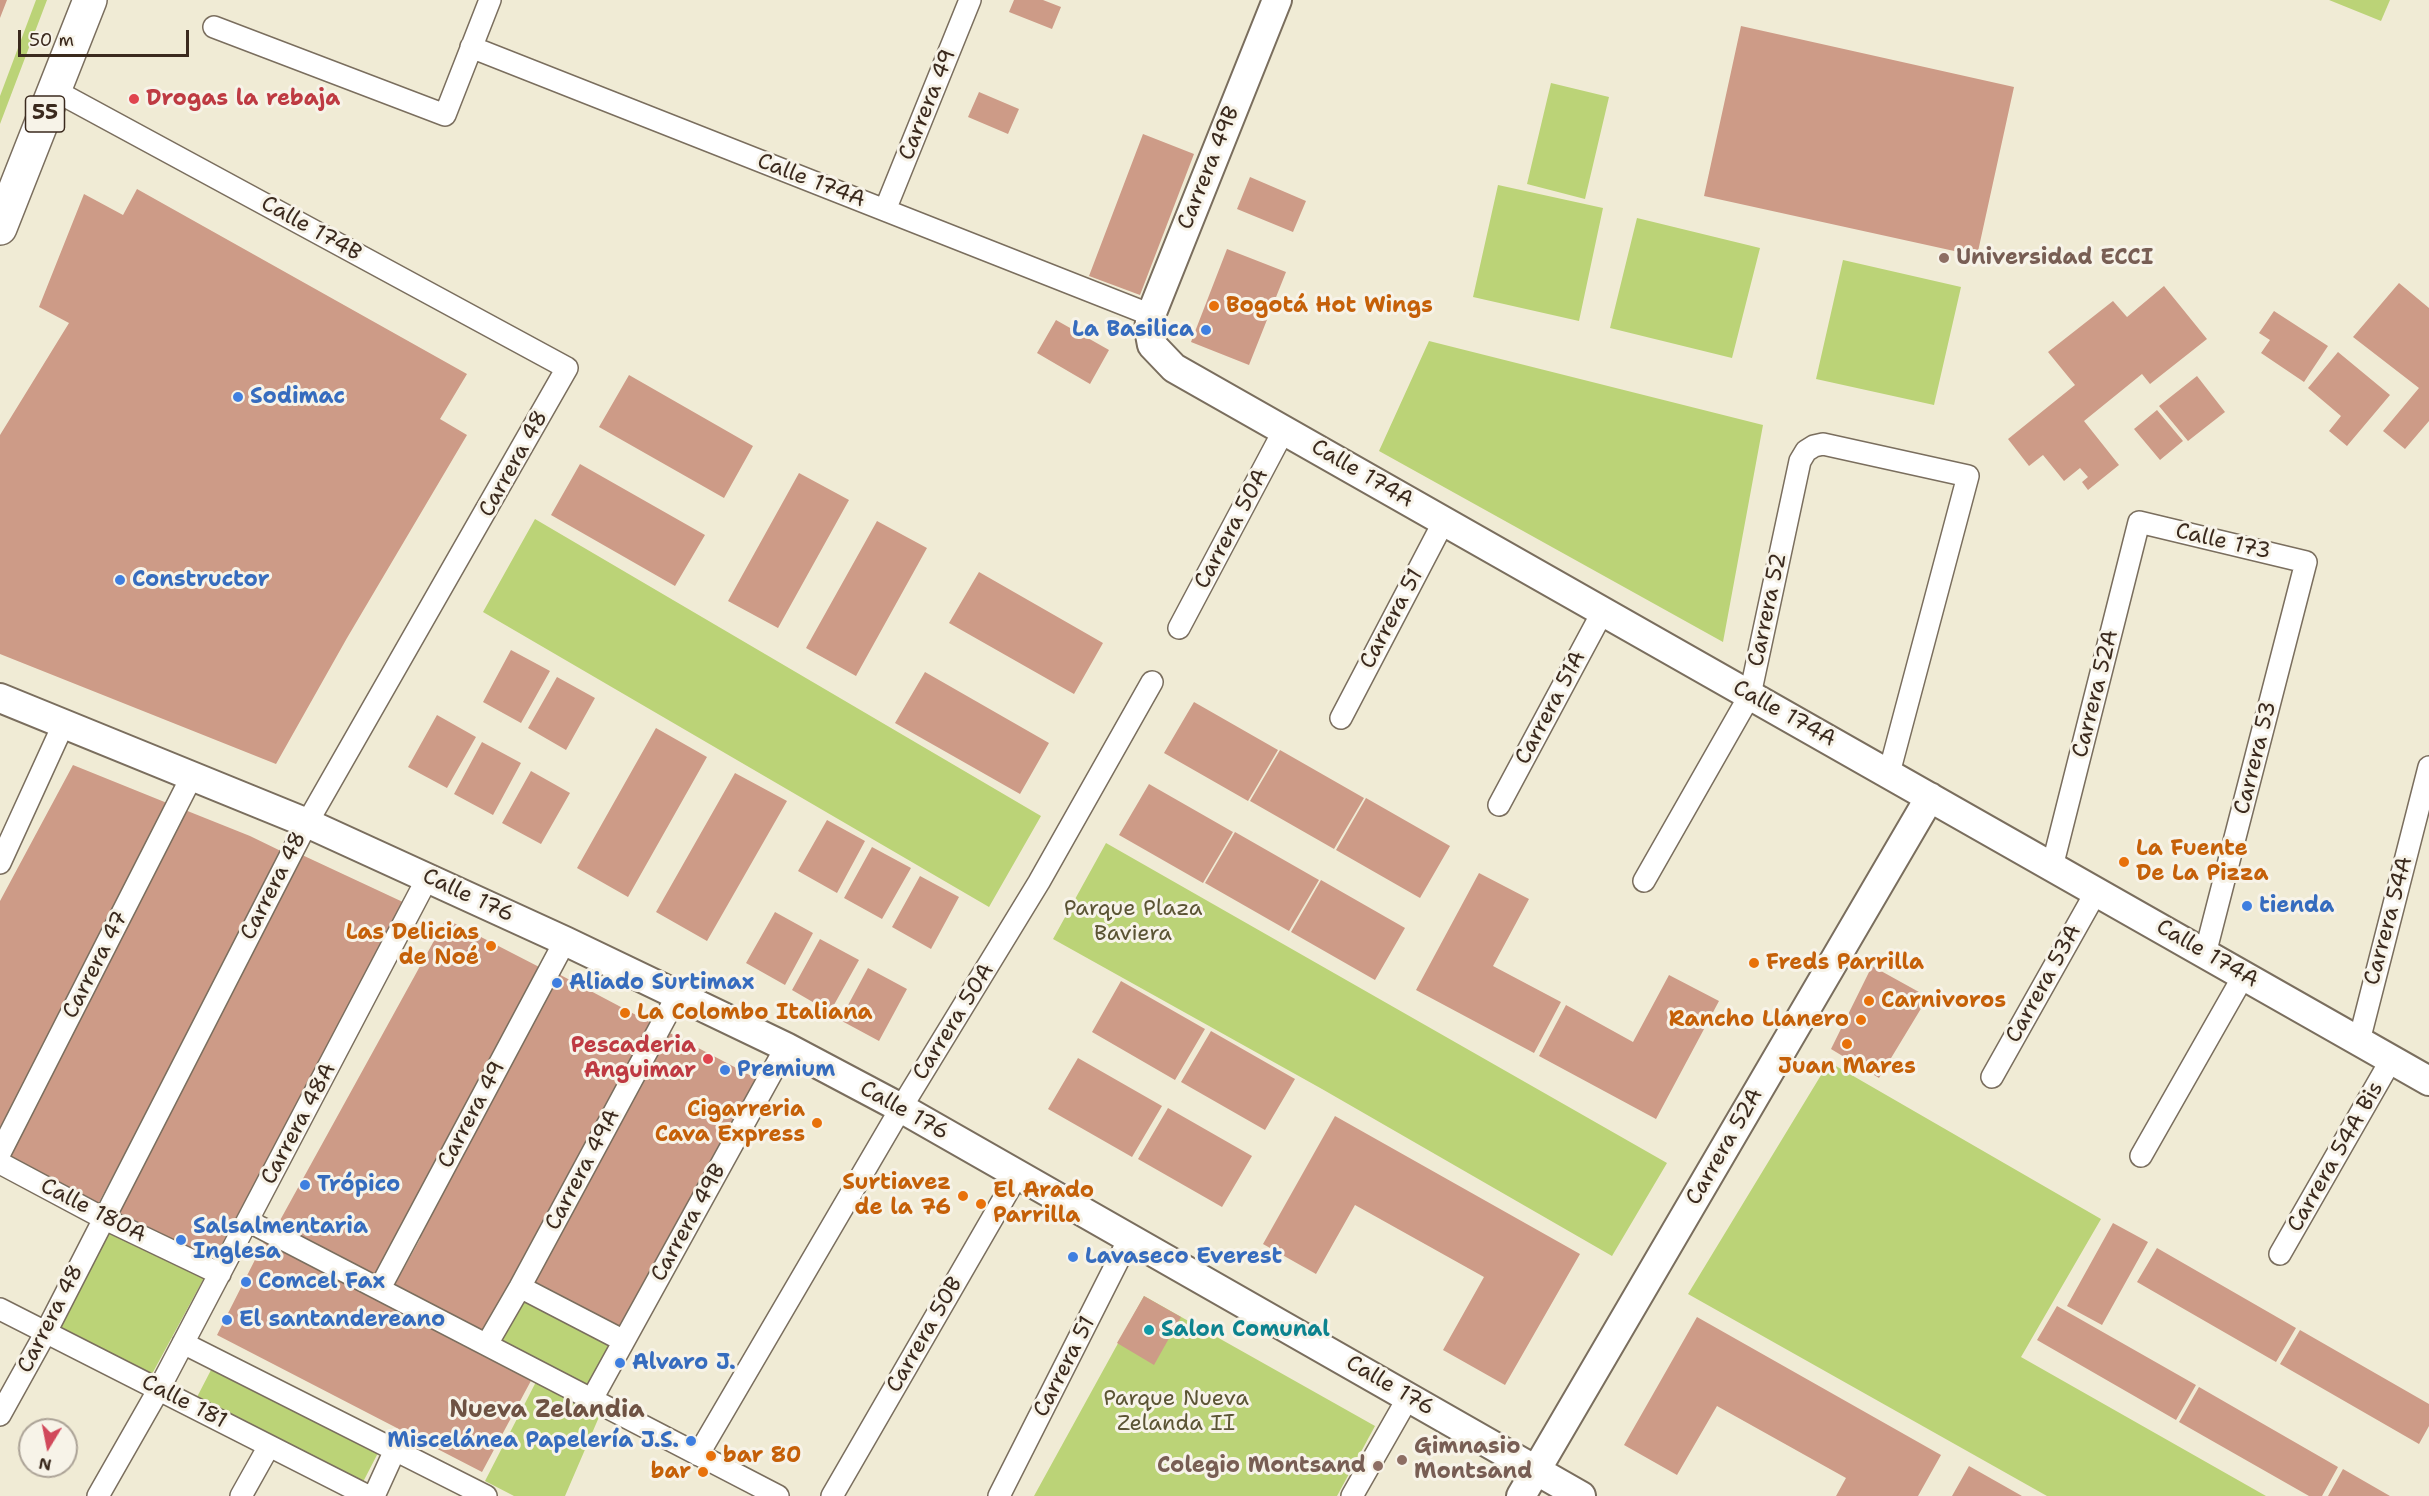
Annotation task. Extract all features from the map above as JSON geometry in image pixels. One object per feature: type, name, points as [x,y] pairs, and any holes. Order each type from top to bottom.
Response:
[{"type":"highway","name":"55","points":[[0,228],[90,0]]},
{"type":"street","points":[[214,27],[445,115],[490,0]]},
{"type":"street","name":"Carrera 49","points":[[885,210],[970,0]]},
{"type":"street","name":"Carrera 49B","points":[[1150,326],[1277,0]]},
{"type":"street","name":"Calle 174A","points":[[471,47],[885,210],[1150,326],[1152,345],[1174,368],[2429,1081]]},
{"type":"street","name":"Calle 174B","points":[[54,90],[567,368]]},
{"type":"street","name":"Carrera 48","points":[[0,1415],[46,1332],[307,823],[567,368]]},
{"type":"street","name":"Carrera 50A","points":[[1179,628],[1284,430]]},
{"type":"street","name":"Carrera 52","points":[[1644,881],[1750,695],[1800,461],[1814,446],[1823,444],[1968,476],[1889,773]]},
{"type":"street","name":"Carrera 51","points":[[1341,718],[1444,521]]},
{"type":"street","name":"Calle 173","points":[[2139,522],[2306,562]]},
{"type":"street","name":"Carrera 52A","points":[[2052,867],[2139,522]]},
{"type":"street","name":"Carrera 53","points":[[2205,954],[2306,562]]},
{"type":"street","name":"Carrera 51A","points":[[1499,805],[1603,611]]},
{"type":"street","name":"Carrera 50A","points":[[698,1455],[901,1108],[1039,882],[1152,682]]},
{"type":"street","name":"Calle 176","points":[[0,698],[307,823],[428,877],[786,1047],[901,1108],[1130,1237],[1581,1496]]},
{"type":"street","points":[[0,863],[64,723]]},
{"type":"street","name":"Carrera 54A","points":[[2359,1041],[2429,767]]},
{"type":"street","name":"Carrera 47","points":[[0,1153],[192,776]]},
{"type":"street","name":"Carrera 52A","points":[[1521,1496],[1930,797]]},
{"type":"street","name":"Carrera 48A","points":[[98,1496],[159,1389],[428,877]]},
{"type":"street","name":"Carrera 53A","points":[[1992,1077],[2096,892]]},
{"type":"street","name":"Carrera 49","points":[[380,1288],[565,942]]},
{"type":"street","points":[[2141,1156],[2244,975]]},
{"type":"street","name":"Carrera 49A","points":[[487,1344],[678,994]]},
{"type":"street","name":"Carrera 49B","points":[[592,1399],[786,1047]]},
{"type":"street","name":"Carrera 54A Bis","points":[[2280,1254],[2391,1060]]},
{"type":"street","name":"Calle 180A","points":[[0,1163],[103,1218],[220,1274]]},
{"type":"street","name":"Carrera 50B","points":[[832,1496],[1018,1174]]},
{"type":"street","points":[[248,1221],[777,1496]]},
{"type":"street","name":"Carrera 51","points":[[999,1496],[1130,1237]]},
{"type":"street","points":[[520,1287],[624,1341]]},
{"type":"street","name":"Calle 181","points":[[0,1309],[368,1496]]},
{"type":"street","points":[[183,1343],[486,1496]]},
{"type":"street","points":[[1352,1496],[1408,1396]]},
{"type":"street","points":[[241,1496],[269,1446]]},
{"type":"street","points":[[374,1496],[395,1450]]},
{"type":"green space","points":[[36,0],[47,0],[0,124],[0,96]]},
{"type":"green space","points":[[2329,0],[2390,0],[2381,21]]},
{"type":"green space","points":[[1551,83],[1609,97],[1585,199],[1527,184]]},
{"type":"green space","points":[[1498,185],[1603,208],[1579,321],[1473,297]]},
{"type":"green space","points":[[1637,218],[1760,248],[1732,358],[1610,328]]},
{"type":"green space","points":[[1843,260],[1961,287],[1934,405],[1816,379]]},
{"type":"green space","points":[[1429,341],[1763,425],[1723,642],[1379,451]]},
{"type":"green space","name":"Parque Plaza Baviera","points":[[535,519],[1041,816],[989,907],[483,612]]},
{"type":"green space","name":"Parque Plaza Baviera","points":[[1106,843],[1667,1163],[1612,1256],[1322,1089],[1053,939]]},
{"type":"green space","points":[[1829,1062],[2101,1219],[2021,1357],[2266,1496],[2047,1496],[1688,1294]]},
{"type":"green space","points":[[105,1229],[204,1278],[152,1374],[55,1327]]},
{"type":"green space","name":"Parque Nueva Zelanda II","points":[[1144,1296],[1375,1426],[1337,1496],[1034,1496]]},
{"type":"green space","points":[[524,1298],[615,1346],[590,1391],[499,1345]]},
{"type":"green space","points":[[211,1370],[378,1453],[363,1482],[196,1399]]},
{"type":"green space","points":[[538,1378],[602,1410],[565,1496],[514,1496],[485,1481]]},
{"type":"building","points":[[0,0],[7,0],[0,18]]},
{"type":"building","points":[[1014,0],[1043,0],[1061,7],[1052,29],[1009,12]]},
{"type":"building","points":[[1741,26],[2014,87],[1977,256],[1704,196]]},
{"type":"building","points":[[979,92],[1019,109],[1008,134],[968,117]]},
{"type":"building","points":[[1143,134],[1194,154],[1140,295],[1089,276]]},
{"type":"building","points":[[1250,177],[1306,201],[1293,232],[1237,209]]},
{"type":"building","name":"Sodimac","points":[[137,189],[467,374],[440,419],[467,435],[347,638],[276,764],[0,654],[0,435],[69,323],[39,307],[84,194],[123,215]]},
{"type":"building","points":[[1227,249],[1286,272],[1249,365],[1191,342]]},
{"type":"building","points":[[2399,283],[2429,308],[2429,421],[2405,449],[2383,431],[2419,388],[2353,337]]},
{"type":"building","points":[[2164,286],[2207,339],[2150,384],[2142,374],[2084,421],[2119,465],[2088,490],[2082,482],[2088,477],[2080,468],[2064,481],[2043,455],[2029,466],[2008,439],[2075,385],[2048,352],[2113,301],[2127,317]]},
{"type":"building","points":[[2274,311],[2328,346],[2304,382],[2261,353],[2270,340],[2259,333]]},
{"type":"building","points":[[1056,320],[1109,350],[1090,384],[1037,353]]},
{"type":"building","points":[[2338,352],[2390,395],[2347,446],[2329,431],[2341,416],[2308,388]]},
{"type":"building","points":[[629,375],[753,446],[724,498],[599,427]]},
{"type":"building","points":[[2197,376],[2225,412],[2188,441],[2159,406]]},
{"type":"building","points":[[2157,410],[2183,441],[2160,460],[2134,429]]},
{"type":"building","points":[[580,464],[705,535],[675,586],[551,515]]},
{"type":"building","points":[[799,473],[849,500],[778,628],[728,601]]},
{"type":"building","points":[[877,521],[927,548],[856,676],[806,648]]},
{"type":"building","points":[[979,572],[1103,643],[1074,694],[949,623]]},
{"type":"building","points":[[511,650],[550,671],[521,723],[483,702]]},
{"type":"building","points":[[925,672],[1049,743],[1020,794],[895,723]]},
{"type":"building","points":[[557,677],[595,698],[566,750],[528,728]]},
{"type":"building","points":[[1194,702],[1278,750],[1248,801],[1164,753]]},
{"type":"building","points":[[437,715],[476,737],[447,788],[408,767]]},
{"type":"building","points":[[656,728],[707,757],[628,897],[577,868]]},
{"type":"building","points":[[482,742],[521,763],[493,815],[454,794]]},
{"type":"building","points":[[1280,750],[1364,798],[1334,849],[1250,801]]},
{"type":"building","points":[[73,765],[172,805],[0,1141],[0,901]]},
{"type":"building","points":[[531,771],[570,793],[541,844],[502,823]]},
{"type":"building","points":[[735,773],[787,801],[707,941],[656,912]]},
{"type":"building","points":[[1149,784],[1233,832],[1203,883],[1119,835]]},
{"type":"building","points":[[1366,798],[1450,846],[1420,898],[1336,850]]},
{"type":"building","points":[[185,810],[285,853],[97,1206],[3,1157]]},
{"type":"building","points":[[827,820],[865,841],[837,893],[798,871]]},
{"type":"building","points":[[1235,832],[1319,880],[1289,931],[1205,883]]},
{"type":"building","points":[[872,847],[911,868],[882,919],[844,898]]},
{"type":"building","points":[[300,854],[405,903],[210,1266],[110,1214]]},
{"type":"building","points":[[1479,873],[1529,899],[1493,966],[1561,1002],[1534,1053],[1416,990]]},
{"type":"building","points":[[920,876],[959,897],[931,949],[892,927]]},
{"type":"building","points":[[1321,880],[1405,928],[1375,980],[1291,932]]},
{"type":"building","points":[[775,912],[813,933],[785,985],[746,963]]},
{"type":"building","points":[[446,919],[545,970],[379,1279],[278,1224]]},
{"type":"building","points":[[820,939],[859,960],[830,1012],[792,990]]},
{"type":"building","points":[[1872,966],[1928,997],[1879,1078],[1831,1049]]},
{"type":"building","points":[[868,968],[907,989],[879,1041],[840,1020]]},
{"type":"building","points":[[551,970],[653,1024],[486,1337],[393,1288],[420,1239],[413,1236]]},
{"type":"building","points":[[1669,975],[1719,1001],[1656,1119],[1539,1056],[1566,1005],[1633,1042]]},
{"type":"building","points":[[1121,981],[1205,1029],[1175,1080],[1092,1032]]},
{"type":"building","points":[[666,1031],[761,1081],[625,1330],[532,1282]]},
{"type":"building","points":[[1211,1031],[1295,1079],[1265,1130],[1181,1082]]},
{"type":"building","points":[[1078,1058],[1162,1106],[1132,1157],[1048,1109]]},
{"type":"building","points":[[1168,1108],[1252,1156],[1222,1207],[1138,1159]]},
{"type":"building","points":[[1335,1116],[1580,1254],[1505,1385],[1443,1350],[1484,1277],[1355,1205],[1316,1274],[1263,1244]]},
{"type":"building","points":[[2113,1223],[2148,1242],[2102,1325],[2067,1306]]},
{"type":"building","points":[[266,1238],[533,1377],[482,1472],[217,1335]]},
{"type":"building","points":[[2157,1248],[2296,1328],[2276,1362],[2137,1282]]},
{"type":"building","name":"Salon Comunal","points":[[1144,1296],[1181,1317],[1154,1365],[1117,1343]]},
{"type":"building","points":[[2057,1306],[2196,1385],[2176,1420],[2037,1340]]},
{"type":"building","points":[[1697,1317],[1941,1455],[1918,1496],[1836,1496],[1846,1478],[1717,1406],[1677,1475],[1624,1445]]},
{"type":"building","points":[[2300,1330],[2429,1404],[2429,1426],[2419,1444],[2280,1364]]},
{"type":"building","points":[[2199,1387],[2338,1467],[2322,1496],[2309,1496],[2179,1422]]},
{"type":"building","points":[[1969,1466],[2022,1496],[1952,1496]]},
{"type":"building","points":[[2343,1469],[2390,1496],[2328,1496]]},
{"type":"place","name":"Drogas la rebaja","points":[[134,99]]},
{"type":"place","name":"Universidad ECCI","points":[[1944,258]]},
{"type":"place","name":"Bogotá Hot Wings","points":[[1214,306]]},
{"type":"place","name":"La Basilica","points":[[1206,330]]},
{"type":"place","name":"Sodimac","points":[[238,397]]},
{"type":"place","name":"Constructor","points":[[120,580]]},
{"type":"place","name":"La Fuente De La Pizza","points":[[2124,862]]},
{"type":"place","name":"tienda","points":[[2247,906]]},
{"type":"place","name":"Las Delicias de Noé","points":[[491,946]]},
{"type":"place","name":"Freds Parrilla","points":[[1754,963]]},
{"type":"place","name":"Aliado Surtimax","points":[[557,983]]},
{"type":"place","name":"Carnivoros","points":[[1869,1001]]},
{"type":"place","name":"La Colombo Italiana","points":[[625,1013]]},
{"type":"place","name":"Rancho Llanero","points":[[1861,1020]]},
{"type":"place","name":"Juan Mares","points":[[1847,1044]]},
{"type":"place","name":"Pescaderia Anguimar","points":[[708,1059]]},
{"type":"place","name":"Premium","points":[[725,1070]]},
{"type":"place","name":"Cigarreria Cava Express","points":[[817,1123]]},
{"type":"place","name":"Trópico","points":[[305,1185]]},
{"type":"place","name":"Surtiavez de la 76","points":[[963,1196]]},
{"type":"place","name":"El Arado Parrilla","points":[[981,1204]]},
{"type":"place","name":"Salsalmentaria Inglesa","points":[[181,1240]]},
{"type":"place","name":"Lavaseco Everest","points":[[1073,1257]]},
{"type":"place","name":"Comcel Fax","points":[[246,1282]]},
{"type":"place","name":"El santandereano","points":[[227,1320]]},
{"type":"place","name":"Salon Comunal","points":[[1149,1330]]},
{"type":"place","name":"Alvaro J.","points":[[620,1363]]},
{"type":"place","name":"Miscelánea Papelería J.S.","points":[[691,1441]]},
{"type":"place","name":"bar 80","points":[[711,1456]]},
{"type":"place","name":"Gimnasio Montsand","points":[[1402,1460]]},
{"type":"place","name":"Colegio Montsand","points":[[1378,1466]]},
{"type":"place","name":"bar","points":[[703,1472]]},
{"type":"district","name":"Nueva Zelandia","points":[[547,1411]]}]
